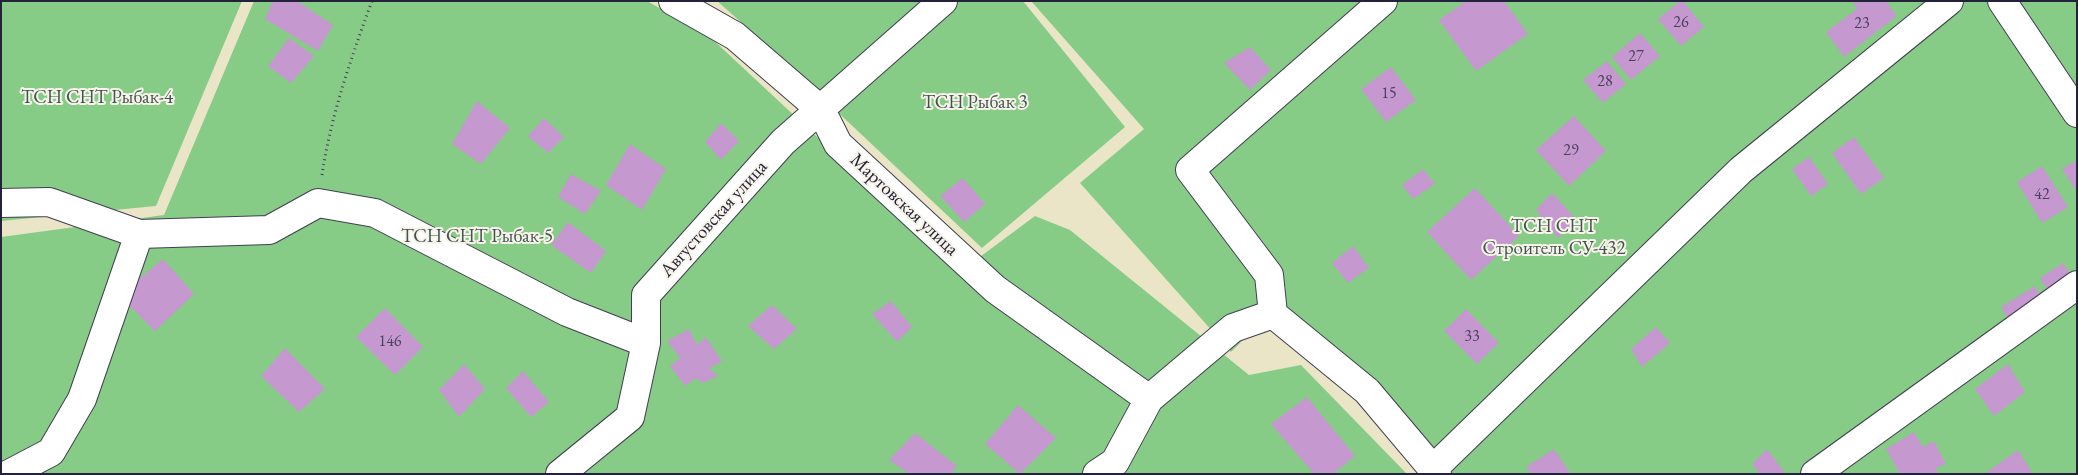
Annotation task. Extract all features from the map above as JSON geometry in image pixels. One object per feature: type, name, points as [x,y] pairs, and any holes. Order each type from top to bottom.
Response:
[{"type":"lane","name":"Мартовская улица","points":[[673,1],[735,36],[821,110],[838,144],[995,289],[1149,399]]},
{"type":"lane","name":"Августовская улица","points":[[560,474],[630,418],[646,343],[646,295],[783,142],[943,1]]},
{"type":"lane","points":[[1383,1],[1190,170],[1269,275],[1273,314],[1367,391],[1435,471],[1741,170],[1949,1]]},
{"type":"lane","points":[[2002,1],[2077,114]]},
{"type":"lane","points":[[1,203],[49,202],[139,234],[269,230],[318,203],[375,213],[566,312],[646,343]]},
{"type":"lane","points":[[9,474],[51,452],[82,399],[139,234]]},
{"type":"lane","points":[[1815,474],[2077,285]]},
{"type":"lane","points":[[1097,474],[1115,462],[1149,399],[1232,328],[1273,314]]},
{"type":"path","points":[[318,203],[326,149],[344,81],[372,1]]},
{"type":"green space","name":"ТСН СНТ Рыбак-4","points":[[1,1],[242,1],[156,206],[1,221]]},
{"type":"green space","name":"ТСН СНТ Рыбак-5","points":[[254,1],[647,1],[709,36],[829,148],[969,265],[1035,216],[1070,230],[1249,375],[1301,365],[1407,474],[1,474],[1,237],[164,215]]},
{"type":"green space","name":"ТСН Рыбак 3","points":[[717,1],[1023,1],[1125,127],[982,248],[759,38]]},
{"type":"green space","name":"ТСН СНТ Строитель СУ-432","points":[[1031,1],[2077,1],[2077,474],[1427,474],[1288,326],[1248,335],[1231,352],[1080,183],[1144,129]]},
{"type":"building","points":[[273,1],[297,1],[333,25],[318,51],[265,19]]},
{"type":"building","points":[[1466,1],[1504,1],[1528,34],[1476,71],[1439,20]]},
{"type":"building","points":[[1680,1],[1683,1],[1704,27],[1681,46],[1658,19]]},
{"type":"building","points":[[1852,1],[1886,1],[1897,16],[1844,57],[1826,32],[1857,9]]},
{"type":"building","points":[[1640,33],[1660,56],[1631,80],[1612,57]]},
{"type":"building","points":[[289,38],[314,56],[291,83],[268,66]]},
{"type":"building","points":[[1250,47],[1271,70],[1250,90],[1224,63]]},
{"type":"building","points":[[1607,61],[1626,84],[1603,103],[1583,80]]},
{"type":"building","points":[[1391,67],[1416,100],[1386,122],[1361,89]]},
{"type":"building","points":[[477,101],[510,128],[481,164],[452,144]]},
{"type":"building","points":[[1574,116],[1606,151],[1569,186],[1536,150]]},
{"type":"building","points":[[544,118],[564,137],[548,153],[528,136]]},
{"type":"building","points":[[721,123],[739,141],[721,160],[705,142]]},
{"type":"building","points":[[1854,137],[1884,178],[1861,194],[1832,153]]},
{"type":"building","points":[[630,144],[666,169],[642,210],[606,185]]},
{"type":"building","points":[[1809,157],[1828,184],[1811,196],[1792,169]]},
{"type":"building","points":[[2077,160],[2077,192],[2062,169]]},
{"type":"building","points":[[2042,166],[2068,207],[2042,223],[2017,182]]},
{"type":"building","points":[[1423,169],[1435,184],[1413,199],[1402,185]]},
{"type":"building","points":[[571,174],[601,191],[585,214],[558,197]]},
{"type":"building","points":[[963,178],[985,204],[964,222],[940,196]]},
{"type":"building","points":[[1475,188],[1519,236],[1471,280],[1427,232]]},
{"type":"building","points":[[1552,193],[1577,220],[1558,238],[1536,210]]},
{"type":"building","points":[[568,222],[606,251],[591,273],[551,245]]},
{"type":"building","points":[[1353,246],[1369,268],[1348,283],[1332,263]]},
{"type":"building","points":[[163,259],[194,294],[155,331],[119,296]]},
{"type":"building","points":[[2063,263],[2074,280],[2051,295],[2040,278]]},
{"type":"building","points":[[2035,286],[2046,303],[2011,324],[2001,307]]},
{"type":"building","points":[[891,301],[912,327],[897,342],[872,314]]},
{"type":"building","points":[[772,305],[797,329],[774,349],[748,326]]},
{"type":"building","points":[[385,308],[423,347],[395,375],[356,337]]},
{"type":"building","points":[[1466,309],[1499,343],[1477,364],[1444,331]]},
{"type":"building","points":[[1656,327],[1670,343],[1642,367],[1631,349]]},
{"type":"building","points":[[689,329],[697,345],[706,337],[722,362],[709,368],[718,376],[703,383],[696,378],[685,386],[670,366],[680,358],[667,341]]},
{"type":"building","points":[[285,348],[325,389],[299,412],[261,376]]},
{"type":"building","points":[[464,364],[485,389],[459,417],[439,390]]},
{"type":"building","points":[[2008,364],[2025,392],[1994,416],[1975,389]]},
{"type":"building","points":[[523,371],[549,402],[531,417],[506,388]]},
{"type":"building","points":[[1307,397],[1355,456],[1333,474],[1314,474],[1271,424]]},
{"type":"building","points":[[1018,405],[1056,438],[1020,474],[985,444]]},
{"type":"building","points":[[1914,432],[1923,447],[1934,441],[1946,464],[1936,468],[1939,474],[1900,474],[1886,449]]},
{"type":"building","points":[[915,433],[957,466],[951,474],[909,474],[889,460]]},
{"type":"building","points":[[1554,449],[1570,473],[1531,474],[1526,467]]},
{"type":"building","points":[[1767,449],[1784,471],[1781,474],[1760,474],[1752,464]]},
{"type":"building","points":[[2018,450],[2033,474],[1984,474]]}]
